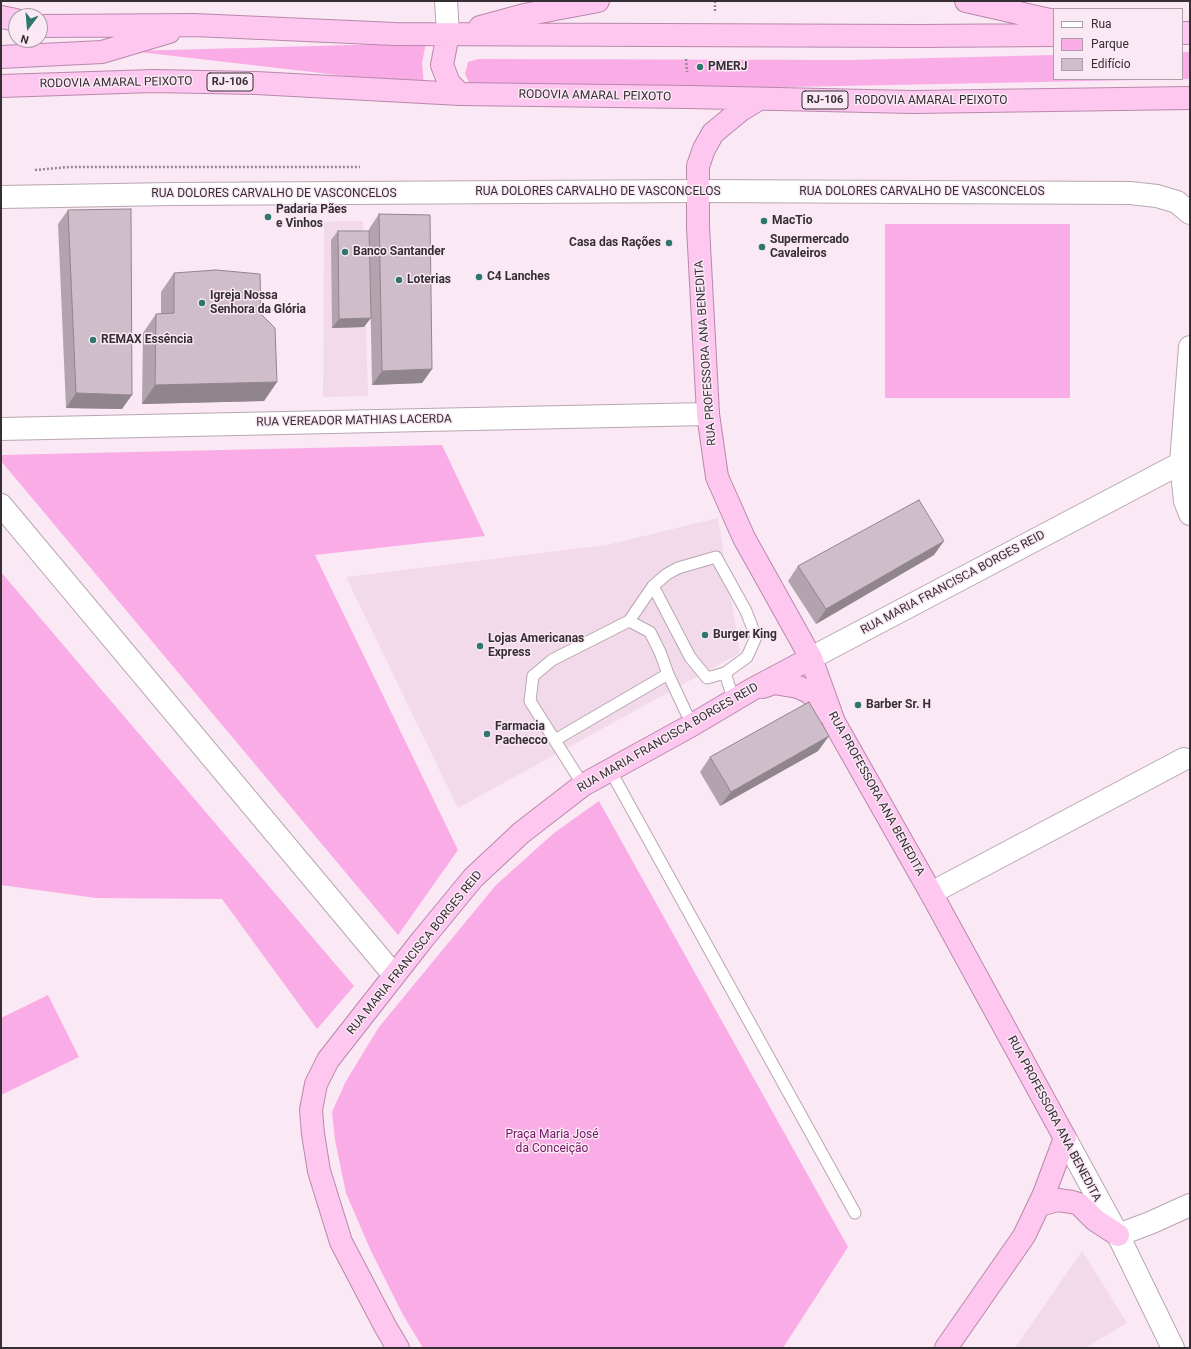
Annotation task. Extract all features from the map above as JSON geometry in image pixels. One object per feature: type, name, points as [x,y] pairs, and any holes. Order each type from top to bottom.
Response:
[{"type":"highway","points":[[448,34],[524,15],[598,1]]},
{"type":"highway","points":[[966,1],[1053,21]]},
{"type":"highway","points":[[48,25],[194,25],[396,34],[1053,35]]},
{"type":"highway","points":[[1,57],[102,52],[194,25]]},
{"type":"highway","points":[[448,34],[442,65],[450,83],[460,94]]},
{"type":"highway","name":"RODOVIA AMARAL PEIXOTO","points":[[1,86],[153,81],[256,83],[460,94],[913,102],[1190,98]]},
{"type":"highway","name":"RUA PROFESSORA ANA BENEDITA","points":[[759,99],[741,110],[713,133],[704,149],[698,166],[698,227],[708,414],[718,477],[744,538],[811,658],[834,722],[931,893],[1065,1138]]},
{"type":"highway","name":"RUA MARIA FRANCISCA BORGES REID","points":[[398,1348],[341,1242],[319,1171],[311,1110],[316,1084],[328,1060],[394,975],[473,878],[521,833],[583,785],[692,725],[742,695],[811,658]]},
{"type":"highway","points":[[742,695],[774,684],[798,687],[810,692],[819,701],[834,722]]},
{"type":"highway","points":[[946,1348],[1024,1236],[1039,1205],[1065,1138]]},
{"type":"highway","points":[[1039,1205],[1058,1200],[1079,1204],[1095,1220],[1118,1235]]},
{"type":"street","points":[[446,1],[448,34]]},
{"type":"street","name":"RUA DOLORES CARVALHO DE VASCONCELOS","points":[[1,197],[179,194],[698,191],[1130,193],[1157,196],[1177,202],[1190,213]]},
{"type":"street","points":[[1190,347],[1185,462],[1185,501],[1190,514]]},
{"type":"street","name":"RUA VEREADOR MATHIAS LACERDA","points":[[1,429],[708,414]]},
{"type":"street","name":"RUA MARIA FRANCISCA BORGES REID","points":[[811,658],[1185,462]]},
{"type":"street","points":[[1,505],[394,975]]},
{"type":"street","points":[[931,893],[1184,759]]},
{"type":"street","name":"RUA PROFESSORA ANA BENEDITA","points":[[1065,1138],[1118,1235],[1173,1348]]},
{"type":"street","points":[[1118,1235],[1150,1223],[1190,1205]]},
{"type":"lane","points":[[583,785],[530,701],[533,676],[552,660],[629,621],[653,586],[667,574],[678,568],[716,557],[746,611],[756,637],[747,657],[724,673],[707,678],[690,657],[653,586]]},
{"type":"lane","points":[[629,621],[650,632],[692,725]]},
{"type":"lane","points":[[724,673],[742,695]]},
{"type":"lane","points":[[555,740],[668,674]]},
{"type":"lane","points":[[610,770],[855,1213]]},
{"type":"path","points":[[686,35],[688,97]]},
{"type":"shaded area","points":[[363,221],[368,396],[323,397],[324,222]]},
{"type":"shaded area","points":[[718,518],[740,653],[458,808],[346,577],[607,545]]},
{"type":"shaded area","points":[[1082,1251],[1127,1323],[1085,1348],[1015,1348]]},
{"type":"green space","points":[[426,43],[422,63],[424,85],[131,51]]},
{"type":"green space","points":[[1183,52],[1190,52],[1190,79],[1183,79]]},
{"type":"green space","points":[[1053,55],[1053,80],[1140,80],[739,88],[471,87],[465,74],[468,62],[478,59],[851,60]]},
{"type":"green space","points":[[885,224],[1070,224],[1070,398],[885,398]]},
{"type":"green space","points":[[442,445],[485,536],[315,555],[458,850],[398,935],[1,461],[1,455]]},
{"type":"green space","points":[[1,572],[354,986],[317,1029],[222,899],[96,898],[1,885]]},
{"type":"green space","name":"Praça Maria José da Conceição","points":[[599,801],[848,1247],[783,1348],[423,1348],[402,1313],[370,1249],[346,1193],[335,1140],[332,1112],[346,1081],[379,1027],[496,885],[554,833]]},
{"type":"green space","points":[[48,995],[79,1057],[1,1095],[1,1018]]},
{"type":"building","name":"REMAX Essência","points":[[131,209],[132,395],[76,393],[68,210]]},
{"type":"building","points":[[379,214],[430,215],[432,369],[382,371]]},
{"type":"building","points":[[338,231],[369,231],[371,318],[339,319]]},
{"type":"building","points":[[216,270],[260,274],[261,314],[275,328],[277,382],[155,385],[156,314],[174,313],[174,273]]},
{"type":"building","points":[[919,500],[944,541],[826,609],[798,566]]},
{"type":"building","points":[[809,702],[829,736],[731,792],[710,757]]},
{"type":"place","name":"PMERJ","points":[[700,67]]},
{"type":"place","name":"Padaria Pães e Vinhos","points":[[268,217]]},
{"type":"place","name":"MacTio","points":[[764,221]]},
{"type":"place","name":"Casa das Rações","points":[[669,243]]},
{"type":"place","name":"Supermercado Cavaleiros","points":[[762,247]]},
{"type":"place","name":"Banco Santander","points":[[345,252]]},
{"type":"place","name":"C4 Lanches","points":[[479,277]]},
{"type":"place","name":"Loterias","points":[[399,280]]},
{"type":"place","name":"Igreja Nossa Senhora da Glória","points":[[202,303]]},
{"type":"place","name":"REMAX Essência","points":[[93,340]]},
{"type":"place","name":"Burger King","points":[[705,635]]},
{"type":"place","name":"Lojas Americanas Express","points":[[480,646]]},
{"type":"place","name":"Barber Sr. H","points":[[858,705]]},
{"type":"place","name":"Farmacia Pachecco","points":[[487,734]]}]
